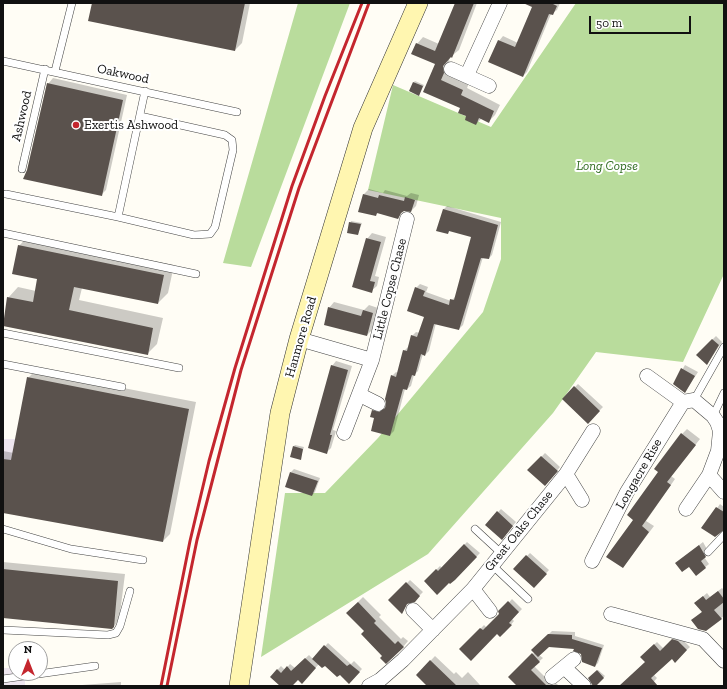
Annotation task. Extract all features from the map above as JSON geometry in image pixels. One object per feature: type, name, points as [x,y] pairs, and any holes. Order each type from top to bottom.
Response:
[{"type":"street","name":"Hanmore Road","points":[[239,686],[280,413],[299,339],[364,128],[418,3]]},
{"type":"street","points":[[467,75],[500,3]]},
{"type":"street","points":[[450,69],[467,75],[489,86]]},
{"type":"street","name":"Little Copse Chase","points":[[344,433],[360,395],[372,360],[407,219]]},
{"type":"street","points":[[299,339],[372,360]]},
{"type":"street","points":[[647,376],[713,416],[720,431],[718,452],[709,475],[686,509]]},
{"type":"street","points":[[360,395],[378,404]]},
{"type":"street","name":"Longacre Rise","points":[[608,559],[595,555],[627,492],[688,401]]},
{"type":"street","name":"Great Oaks Chase","points":[[377,684],[403,660],[473,589],[566,474],[593,431]]},
{"type":"street","points":[[566,474],[582,500]]},
{"type":"street","points":[[709,475],[724,492]]},
{"type":"street","points":[[473,589],[490,611]]},
{"type":"street","points":[[413,610],[433,630]]},
{"type":"street","points":[[611,614],[703,639],[724,661]]},
{"type":"street","points":[[552,677],[569,664],[584,686]]},
{"type":"lane","points":[[55,71],[72,3]]},
{"type":"lane","name":"Oakwood","points":[[3,61],[55,71],[237,112]]},
{"type":"lane","name":"Ashwood","points":[[22,169],[45,69]]},
{"type":"lane","points":[[118,217],[145,91]]},
{"type":"lane","points":[[6,194],[118,217],[194,235],[210,234],[215,226],[234,150],[232,140],[225,135],[140,116]]},
{"type":"lane","points":[[3,233],[196,274]]},
{"type":"lane","points":[[3,333],[179,368]]},
{"type":"lane","points":[[688,401],[724,347]]},
{"type":"lane","points":[[3,364],[122,387]]},
{"type":"lane","points":[[713,416],[724,393]]},
{"type":"lane","points":[[3,529],[71,549],[144,560]]},
{"type":"lane","points":[[476,529],[501,553]]},
{"type":"lane","points":[[708,552],[724,535]]},
{"type":"lane","points":[[492,565],[528,599]]},
{"type":"lane","points":[[3,630],[108,635],[116,633],[120,626],[130,591]]},
{"type":"lane","points":[[3,679],[95,666]]},
{"type":"shaded area","points":[[3,439],[19,439],[3,490]]},
{"type":"shaded area","points":[[3,668],[8,668],[8,681],[25,681],[25,686],[3,686]]},
{"type":"green space","points":[[298,3],[350,3],[251,267],[223,263]]},
{"type":"green space","name":"Long Copse","points":[[576,3],[724,3],[724,274],[683,362],[596,352],[553,413],[428,554],[261,657],[285,493],[325,493],[378,438],[483,312],[501,259],[501,218],[368,190],[393,85],[491,127]]},
{"type":"building","points":[[92,3],[245,3],[235,51],[88,21]]},
{"type":"building","points":[[455,3],[474,3],[452,58],[451,57],[443,66],[444,73],[441,80],[463,90],[461,95],[494,111],[489,123],[479,118],[476,125],[465,120],[466,116],[458,113],[460,108],[423,92],[435,64],[411,54],[416,43],[435,51]]},
{"type":"building","points":[[523,3],[554,3],[553,4],[557,6],[553,15],[549,14],[523,77],[488,62],[498,40],[515,47],[532,7]]},
{"type":"building","points":[[413,82],[423,86],[419,96],[409,91]]},
{"type":"building","name":"Exertis Ashwood","points":[[47,83],[123,100],[102,196],[23,179],[27,170]]},
{"type":"building","points":[[363,194],[378,198],[379,195],[404,201],[405,197],[415,200],[411,212],[404,211],[398,219],[377,213],[376,216],[358,212]]},
{"type":"building","points":[[443,209],[498,225],[489,259],[481,258],[459,330],[434,324],[425,356],[421,354],[415,376],[412,375],[407,390],[403,389],[390,436],[371,431],[374,418],[370,417],[372,410],[379,412],[385,408],[385,399],[391,375],[396,377],[403,350],[407,351],[411,335],[417,337],[424,317],[407,311],[415,287],[425,291],[423,296],[449,305],[450,299],[454,300],[471,237],[449,231],[448,234],[436,231]]},
{"type":"building","points":[[349,222],[361,224],[358,235],[347,233]]},
{"type":"building","points":[[366,238],[381,242],[370,281],[375,282],[372,293],[352,287]]},
{"type":"building","points":[[18,245],[164,275],[158,304],[74,287],[69,310],[153,328],[148,355],[3,326],[7,297],[33,302],[37,279],[12,274]]},
{"type":"building","points":[[328,307],[361,316],[363,310],[373,313],[367,336],[324,325]]},
{"type":"building","points":[[712,339],[719,345],[707,365],[696,355]]},
{"type":"building","points":[[331,365],[348,370],[330,435],[332,435],[327,454],[308,448]]},
{"type":"building","points":[[681,368],[695,376],[685,393],[673,384]]},
{"type":"building","points":[[27,377],[189,409],[163,542],[3,513],[3,459],[11,460]]},
{"type":"building","points":[[574,386],[600,411],[588,424],[562,399]]},
{"type":"building","points":[[681,433],[696,445],[667,482],[671,485],[642,526],[649,532],[623,568],[606,557],[633,520],[627,515],[658,472],[654,469]]},
{"type":"building","points":[[293,446],[303,449],[301,460],[290,457]]},
{"type":"building","points":[[541,456],[558,471],[545,486],[527,470]]},
{"type":"building","points":[[290,472],[318,481],[312,496],[285,487]]},
{"type":"building","points":[[716,507],[724,512],[724,530],[715,537],[701,528]]},
{"type":"building","points":[[497,511],[513,526],[502,540],[485,525]]},
{"type":"building","points":[[464,544],[477,557],[455,580],[450,584],[449,583],[437,595],[424,581],[436,569],[438,571]]},
{"type":"building","points":[[699,545],[706,557],[701,561],[706,568],[696,576],[689,567],[682,572],[675,563]]},
{"type":"building","points":[[526,555],[547,574],[534,588],[513,569]]},
{"type":"building","points":[[3,569],[118,581],[114,627],[112,629],[3,618]]},
{"type":"building","points":[[406,582],[420,596],[415,602],[407,604],[402,614],[388,600]]},
{"type":"building","points":[[718,591],[724,599],[724,602],[714,610],[722,619],[706,631],[698,629],[691,620],[702,612],[694,603],[703,596],[706,600]]},
{"type":"building","points":[[508,601],[519,612],[509,623],[512,625],[500,637],[497,634],[471,661],[459,649],[480,628],[483,630],[499,614],[498,611]]},
{"type":"building","points":[[358,602],[376,621],[374,623],[395,644],[398,641],[404,647],[386,664],[380,658],[382,656],[361,634],[364,631],[346,613]]},
{"type":"building","points":[[548,634],[572,635],[572,639],[602,648],[595,667],[582,662],[581,654],[573,651],[574,649],[549,647],[538,657],[531,650]]},
{"type":"building","points":[[672,639],[678,641],[687,650],[675,663],[672,659],[651,678],[658,686],[619,686],[645,662],[640,657],[654,644],[660,651]]},
{"type":"building","points":[[324,645],[347,666],[350,664],[360,672],[349,684],[340,675],[337,677],[325,666],[322,668],[312,659]]},
{"type":"building","points":[[532,653],[540,662],[531,670],[547,686],[517,686],[508,677]]},
{"type":"building","points":[[305,658],[316,668],[302,684],[298,680],[292,686],[280,686],[270,677],[277,669],[281,673],[287,666],[291,671]]},
{"type":"building","points":[[430,660],[457,686],[427,686],[416,675]]},
{"type":"building","points":[[597,670],[604,678],[596,686],[593,686],[588,678]]},
{"type":"railway","points":[[161,686],[190,541],[209,461],[235,368],[292,186],[325,96],[362,3]]},
{"type":"railway","points":[[167,686],[197,540],[241,370],[299,188],[369,3]]},
{"type":"place","name":"Exertis Ashwood","points":[[76,125]]}]
